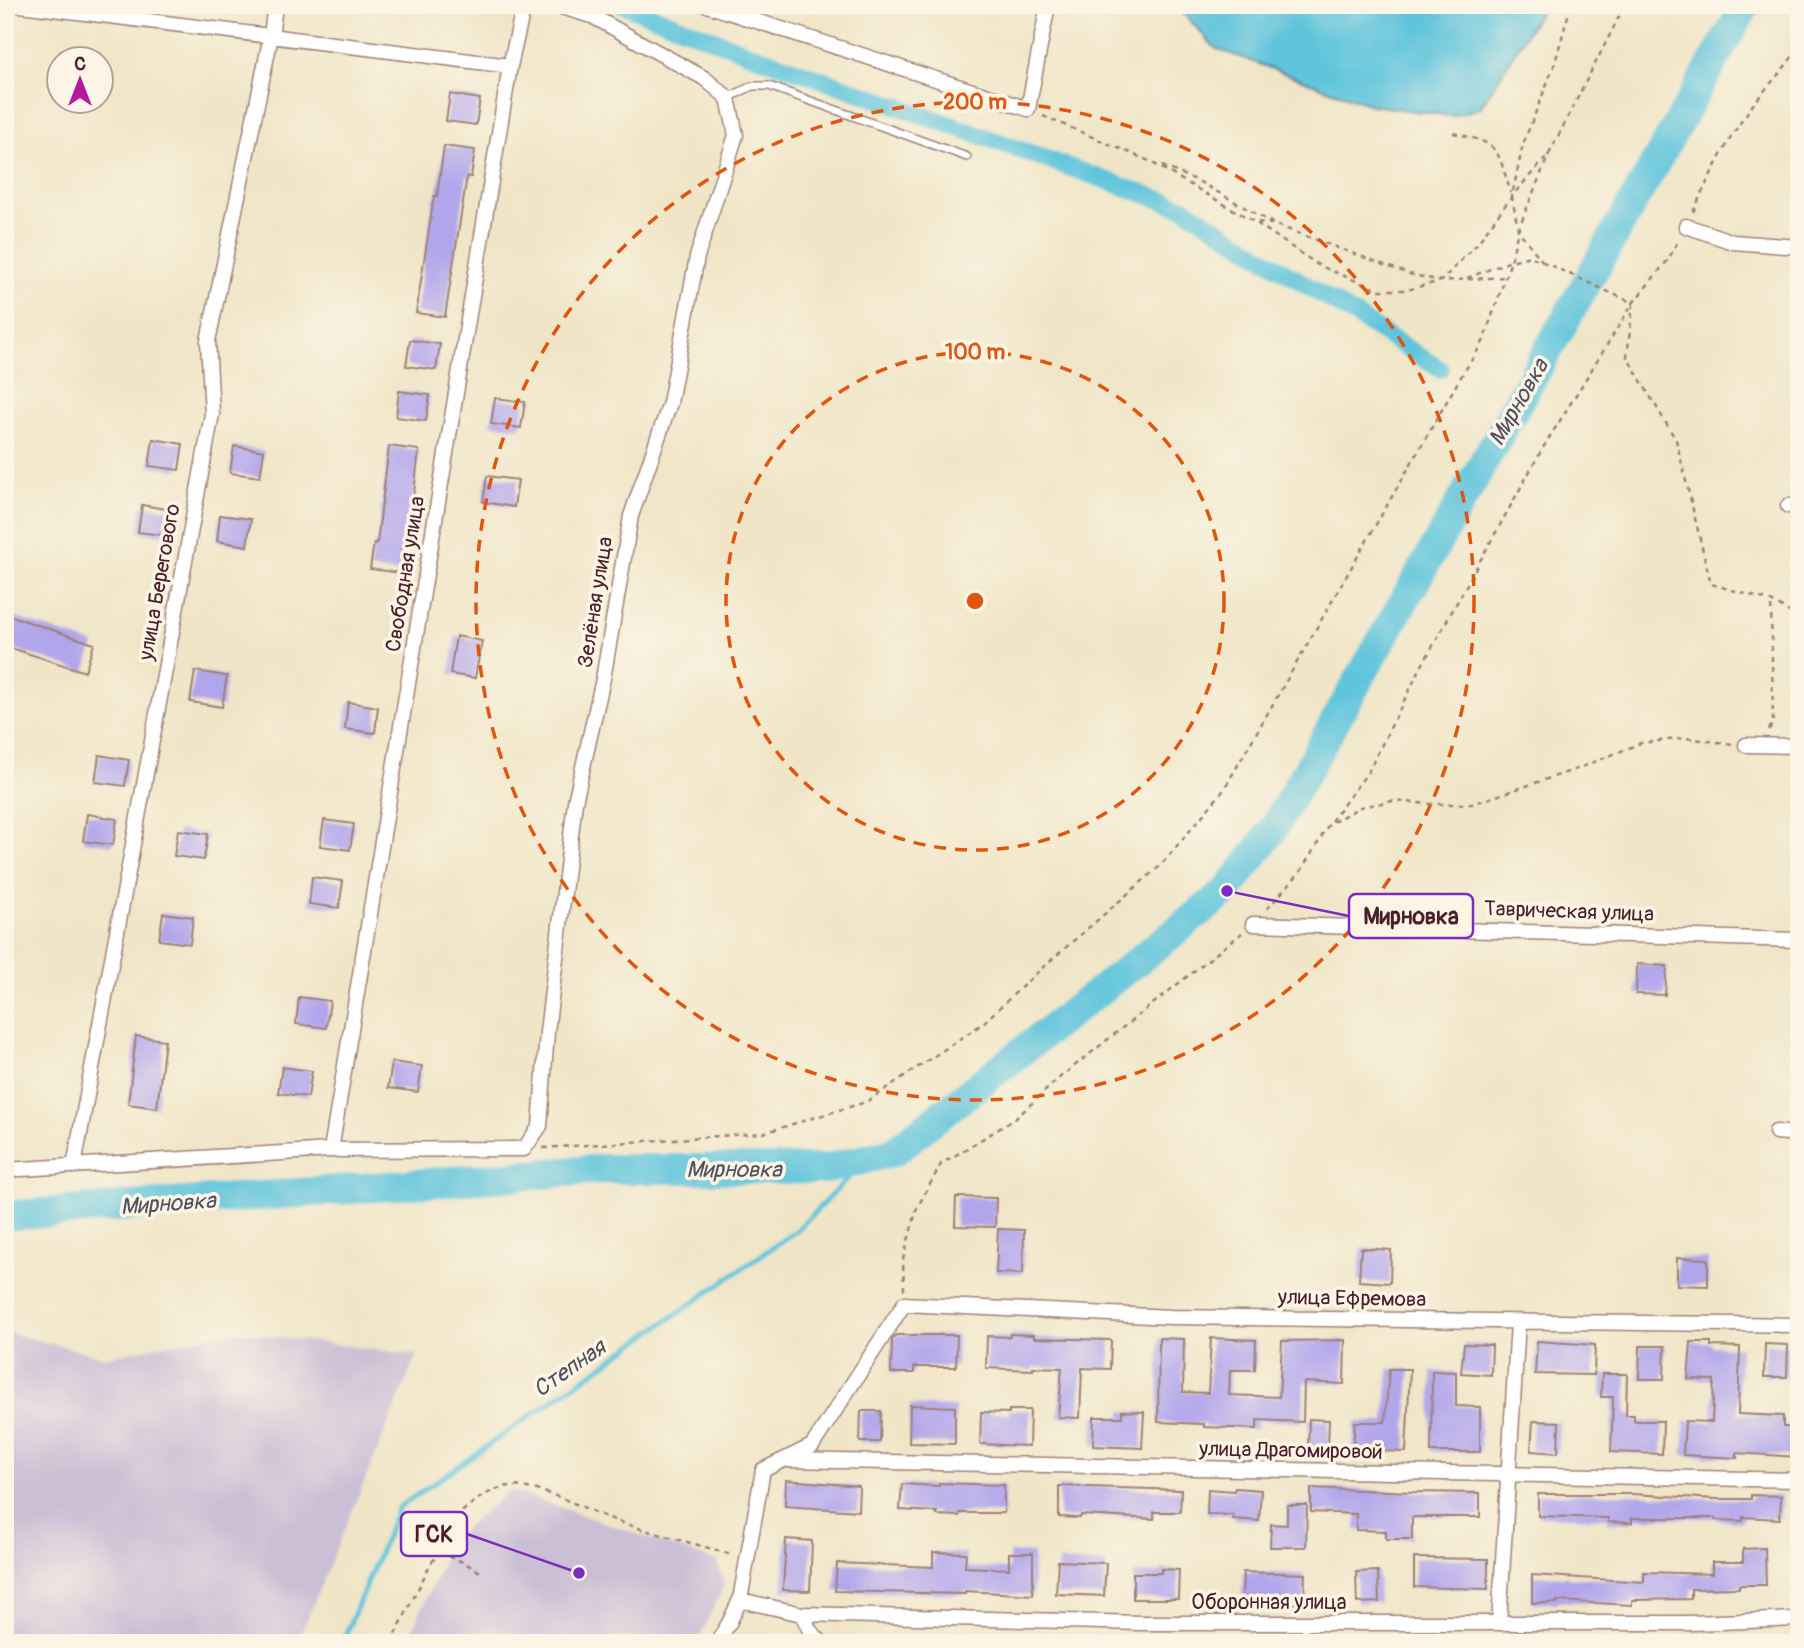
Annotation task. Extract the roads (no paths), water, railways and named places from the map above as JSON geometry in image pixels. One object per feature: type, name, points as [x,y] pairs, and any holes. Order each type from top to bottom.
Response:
[{"type":"street","points":[[21,5],[510,66]]},
{"type":"street","name":"улица Берегового","points":[[74,1166],[212,414],[208,341],[271,36],[275,5]]},
{"type":"street","name":"Свободная улица","points":[[331,1150],[510,66],[524,5]]},
{"type":"street","points":[[555,5],[592,16],[704,78],[728,98]]},
{"type":"street","points":[[707,5],[1028,109],[1048,5]]},
{"type":"street","points":[[747,19],[753,5]]},
{"type":"street","name":"Зелёная улица","points":[[331,1150],[524,1149],[540,1126],[547,1032],[575,803],[603,680],[631,516],[670,403],[697,257],[736,135],[728,98]]},
{"type":"street","points":[[1686,226],[1733,242],[1799,247]]},
{"type":"street","points":[[1746,745],[1799,746]]},
{"type":"street","name":"Таврическая улица","points":[[1253,924],[1799,940]]},
{"type":"street","points":[[1776,1132],[1799,1134]]},
{"type":"street","points":[[5,1170],[331,1150]]},
{"type":"street","name":"улица Ефремова","points":[[783,1460],[812,1446],[904,1304],[1171,1317],[1799,1325]]},
{"type":"street","points":[[1499,1623],[1518,1323]]},
{"type":"street","points":[[716,1643],[740,1600],[763,1470],[783,1460]]},
{"type":"street","name":"улица Драгомировой","points":[[783,1460],[1799,1480]]},
{"type":"street","name":"Оборонная улица","points":[[740,1600],[802,1614],[1140,1623],[1690,1623],[1799,1619]]},
{"type":"street","points":[[802,1614],[810,1631],[822,1643]]},
{"type":"lane","points":[[728,98],[751,86],[769,86],[967,157]]},
{"type":"water","points":[[1176,5],[1544,5],[1480,108],[1452,116],[1371,105],[1215,48]]},
{"type":"waterway","points":[[624,5],[756,56],[1184,208],[1440,369]]},
{"type":"waterway","name":"Мирновка","points":[[5,1216],[604,1169],[826,1169],[893,1152],[1227,891],[1272,831],[1746,5]]},
{"type":"waterway","name":"Степная","points":[[342,1643],[398,1508],[796,1231],[867,1159]]},
{"type":"place","name":"Мирновка","points":[[1227,891]]},
{"type":"place","name":"ГСК","points":[[579,1573]]}]
